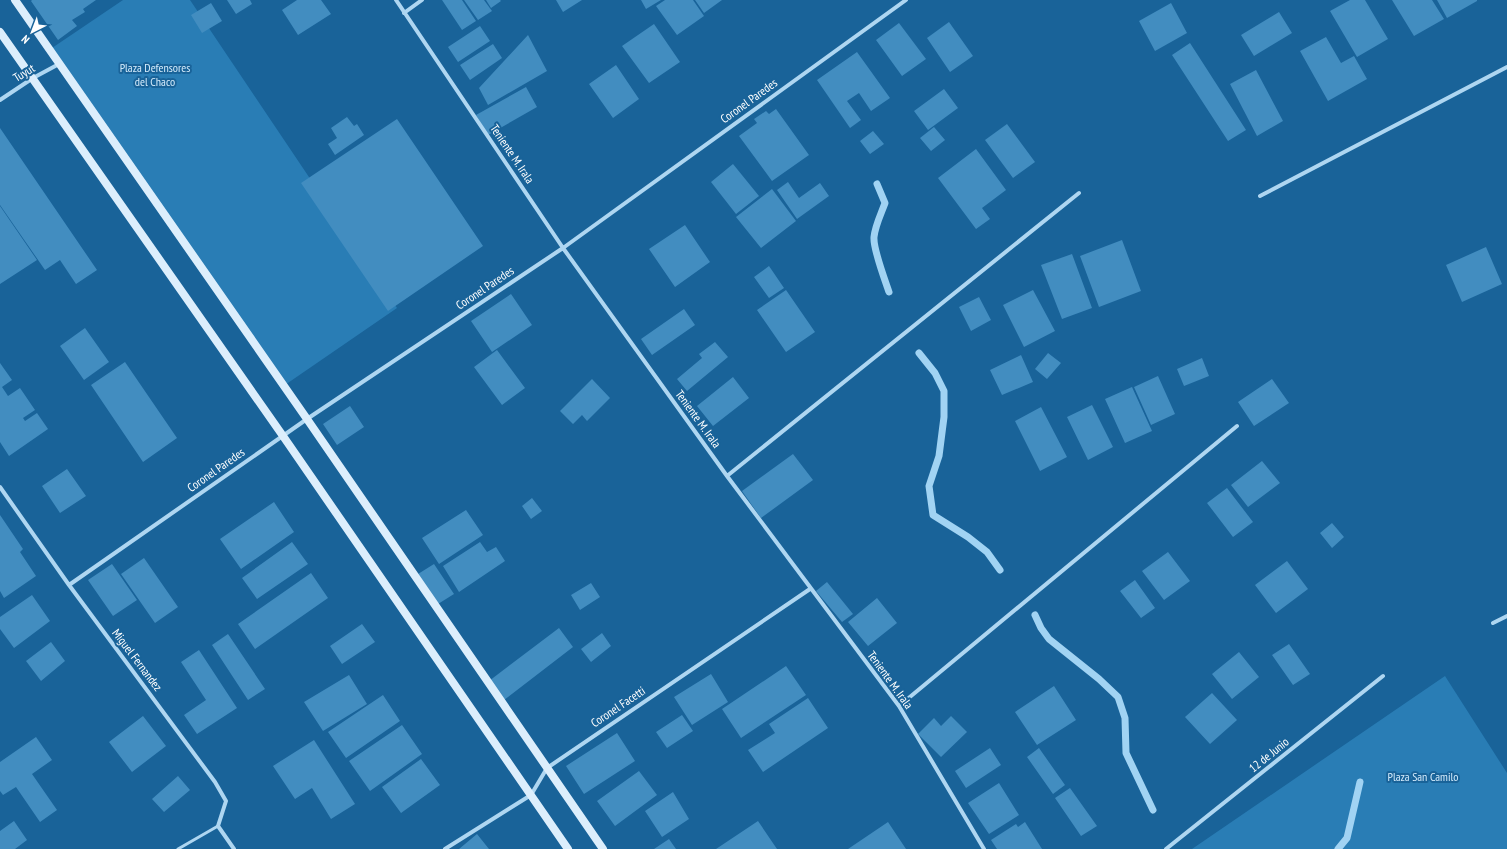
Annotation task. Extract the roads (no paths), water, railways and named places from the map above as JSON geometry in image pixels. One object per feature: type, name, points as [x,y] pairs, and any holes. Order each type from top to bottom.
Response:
[{"type":"street","points":[[15,0],[307,419],[603,849]]},
{"type":"street","name":"Teniente M. Irala","points":[[396,0],[563,248],[727,476],[810,589],[899,706],[984,849]]},
{"type":"street","points":[[404,13],[422,0]]},
{"type":"street","name":"Coronel Paredes","points":[[69,585],[307,419],[563,248],[906,0]]},
{"type":"street","points":[[0,32],[283,436],[568,849]]},
{"type":"street","name":"Tuyut","points":[[0,100],[33,78],[59,64]]},
{"type":"street","points":[[1260,196],[1507,67]]},
{"type":"street","points":[[727,476],[1079,193]]},
{"type":"street","points":[[899,706],[1237,426]]},
{"type":"street","name":"Miguel Fernandez","points":[[0,487],[69,585],[215,782],[226,801],[218,826]]},
{"type":"street","name":"Coronel Facetti","points":[[445,849],[531,795],[547,768],[810,589]]},
{"type":"street","points":[[1494,623],[1507,616]]},
{"type":"street","name":"12 de Junio","points":[[1166,849],[1383,676]]},
{"type":"street","points":[[218,826],[234,849]]},
{"type":"lane","points":[[178,849],[218,826]]},
{"type":"waterway","points":[[877,184],[885,203],[878,220],[874,242],[889,292]]},
{"type":"waterway","points":[[919,353],[935,373],[944,391],[944,417],[939,456],[929,486],[933,515],[968,537],[987,552],[1000,570]]},
{"type":"waterway","points":[[1035,615],[1041,628],[1049,639],[1099,679],[1118,697],[1125,718],[1126,753],[1153,810]]},
{"type":"waterway","points":[[1338,849],[1347,838],[1360,782]]},
{"type":"park label","name":"Plaza Defensores del Chaco","points":[[155,75]]},
{"type":"park label","name":"Plaza San Camilo","points":[[1423,777]]}]
